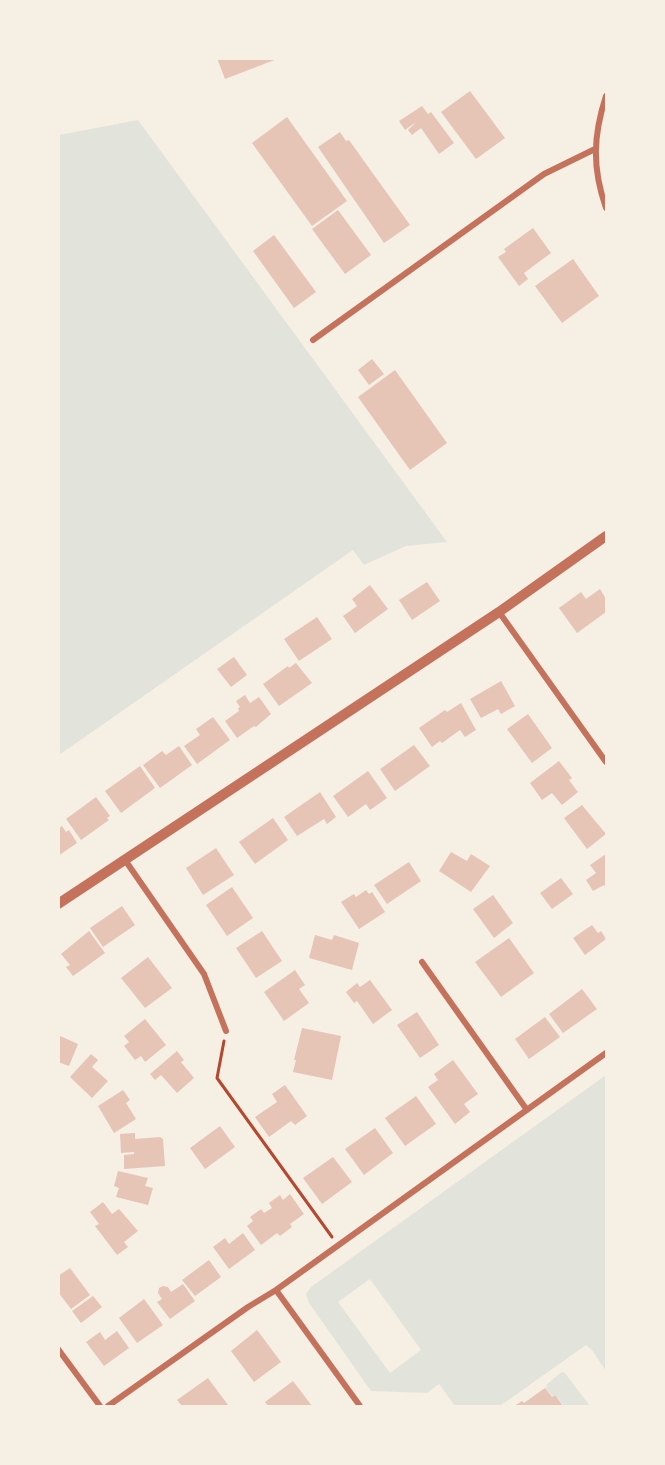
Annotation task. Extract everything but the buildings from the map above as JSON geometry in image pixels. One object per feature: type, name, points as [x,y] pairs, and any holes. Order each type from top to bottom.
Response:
[{"type":"street","points":[[606,96],[600,116],[595,149],[598,182],[606,208]]},
{"type":"street","points":[[313,340],[544,174],[595,149]]},
{"type":"street","points":[[58,904],[499,612],[606,536]]},
{"type":"street","points":[[499,612],[606,762]]},
{"type":"street","points":[[125,860],[204,974],[226,1031]]},
{"type":"street","points":[[422,962],[527,1110]]},
{"type":"street","points":[[108,1407],[338,1246],[606,1053]]},
{"type":"street","points":[[276,1290],[360,1407]]},
{"type":"street","points":[[58,1349],[100,1407]]},
{"type":"path","points":[[226,1031],[217,1078],[338,1246]]},
{"type":"shaded area","points":[[138,120],[447,542],[406,546],[364,565],[353,550],[59,755],[59,135]]},
{"type":"shaded area","points":[[606,1075],[606,1371],[586,1345],[500,1406],[455,1406],[439,1384],[427,1393],[371,1391],[309,1303],[306,1294],[311,1287]],"holes":[[[370,1279],[421,1350],[390,1373],[338,1302]]]},
{"type":"shaded area","points":[[562,1372],[590,1406],[564,1406],[555,1395],[552,1396],[546,1389],[547,1384]]}]
